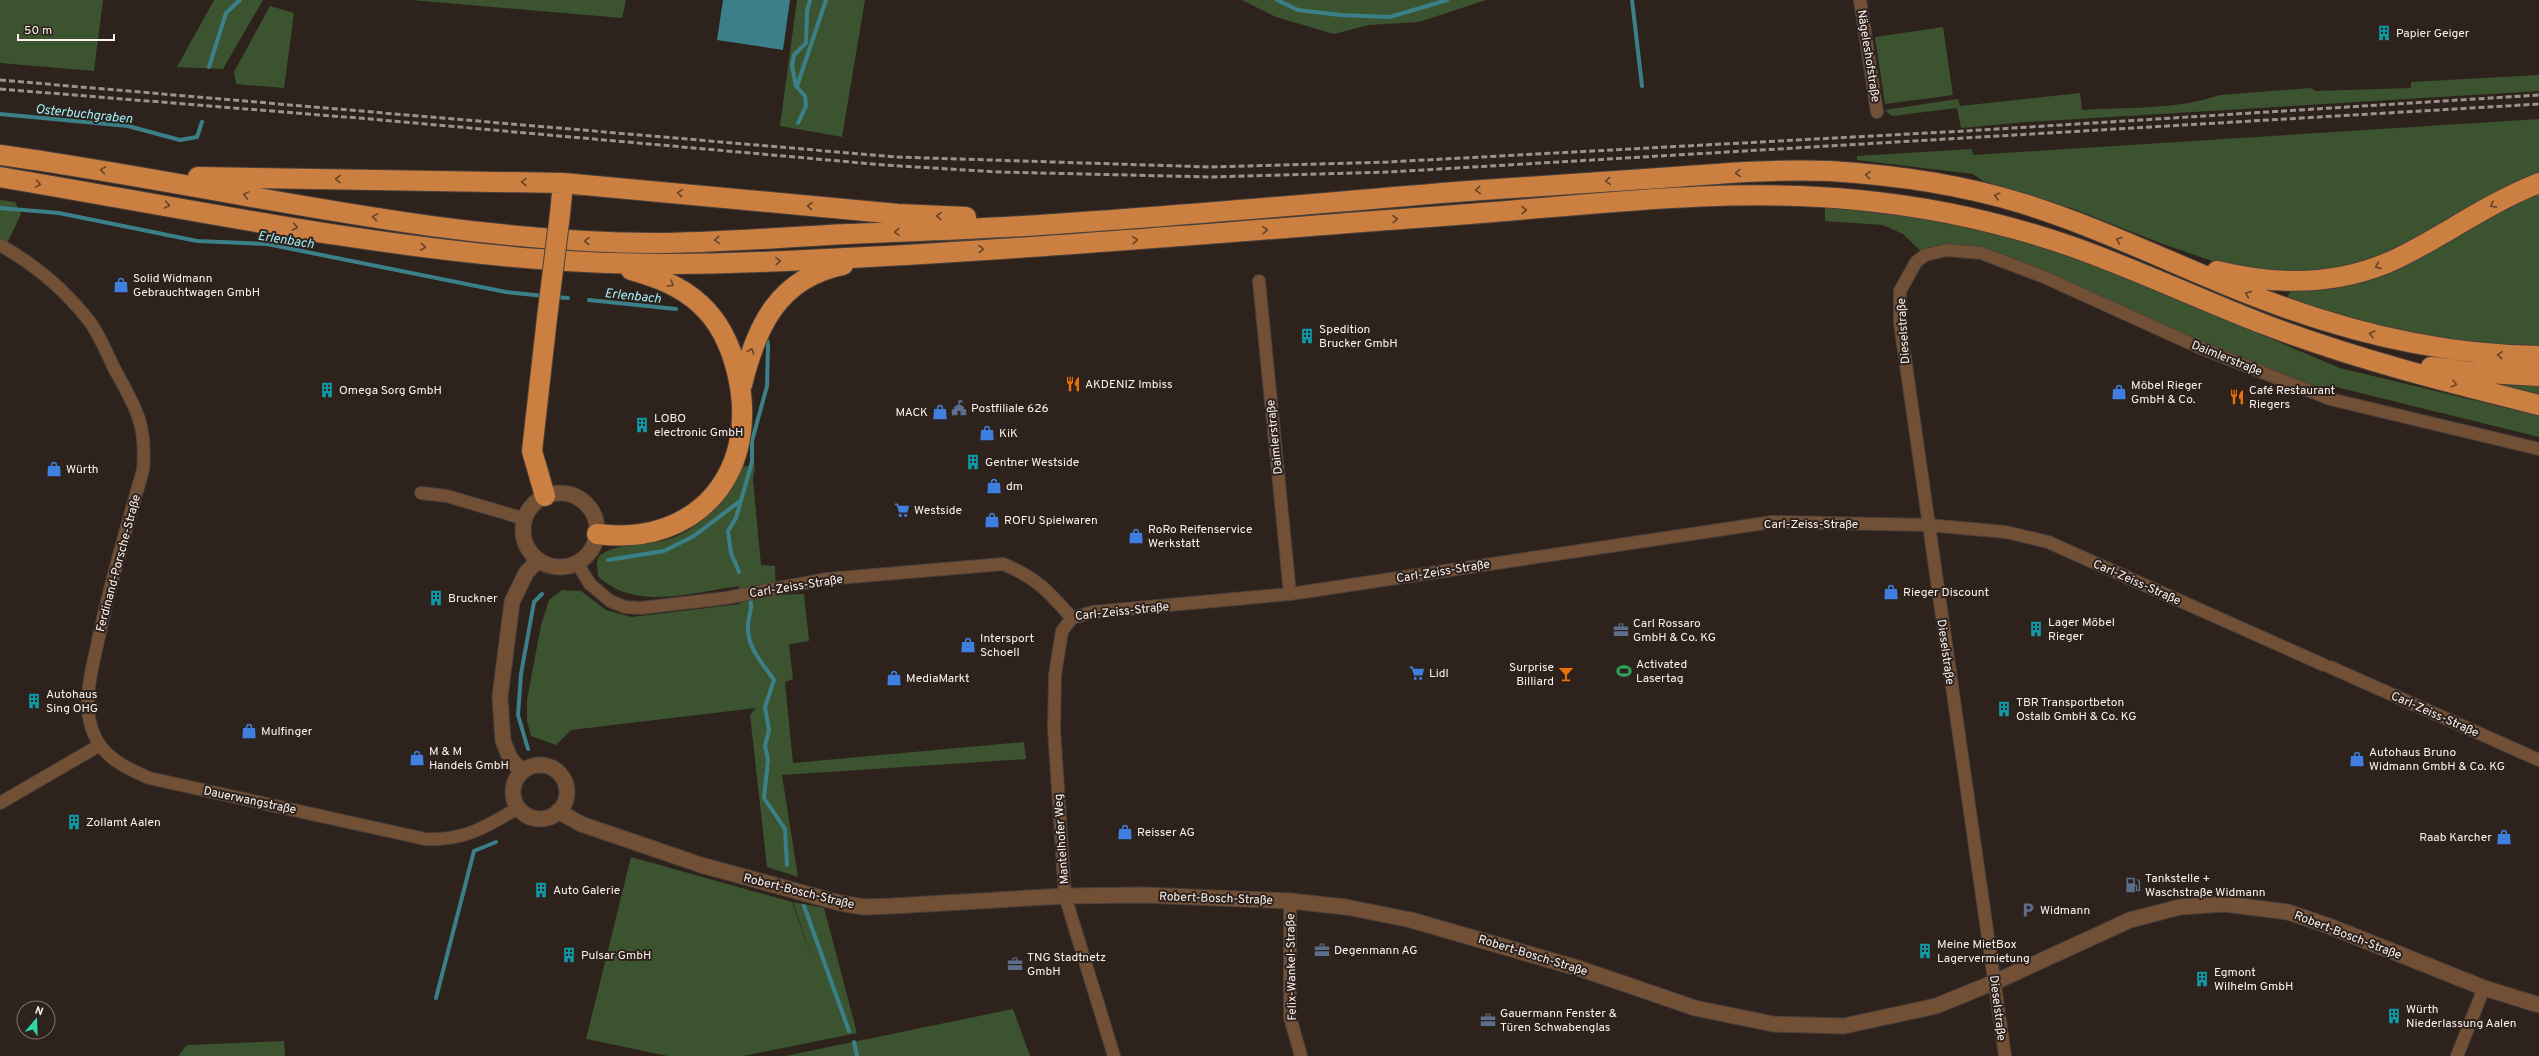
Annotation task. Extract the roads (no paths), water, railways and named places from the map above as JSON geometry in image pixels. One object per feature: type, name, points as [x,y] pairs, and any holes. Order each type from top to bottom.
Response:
[{"type":"highway","points":[[0,155],[142,176],[290,203],[440,227],[539,239],[658,243],[1048,225],[1572,183],[1741,172],[1826,171],[1906,178],[1974,190],[2030,206],[2155,255],[2253,296],[2351,328],[2440,348],[2486,354],[2539,356]]},
{"type":"highway","points":[[142,176],[563,183],[898,214],[1048,225]]},
{"type":"highway","points":[[0,177],[333,234],[436,248],[536,259],[608,263],[752,262],[1097,244],[1666,200],[1808,195],[1926,208],[2011,227],[2076,248],[2270,326],[2350,353],[2383,366],[2539,405]]},
{"type":"highway","points":[[545,496],[532,451],[546,318],[563,183]]},
{"type":"highway","points":[[2155,255],[2232,275],[2270,280],[2308,282],[2350,276],[2408,254],[2476,214],[2539,183]]},
{"type":"highway","points":[[597,534],[613,536],[644,534],[665,529],[686,521],[704,506],[722,484],[736,456],[743,417],[742,389],[749,358],[759,330],[769,311],[780,299],[800,282],[831,267],[893,254]]},
{"type":"highway","points":[[608,263],[669,282],[701,305],[726,337],[742,389]]},
{"type":"highway","points":[[2350,353],[2470,372],[2539,376]]},
{"type":"street","name":"Nägeleshofstraße","points":[[1860,0],[1877,112]]},
{"type":"street","name":"Ferdinand-Porsche-Straße","points":[[0,245],[46,276],[90,322],[138,410],[145,451],[143,470],[110,586],[88,690],[89,720],[100,745]]},
{"type":"street","name":"Daimlerstraße","points":[[1925,255],[1947,250],[1981,253],[2044,277],[2196,346],[2330,399],[2539,449]]},
{"type":"street","name":"Dieselstraße","points":[[1925,255],[1909,271],[1900,291],[1900,323],[1927,526],[2005,1056]]},
{"type":"street","name":"Daimlerstraße","points":[[1259,281],[1290,594]]},
{"type":"street","points":[[421,493],[447,496],[524,518]]},
{"type":"street","points":[[556,493],[568,494],[579,499],[594,515],[597,534],[594,546],[587,556],[577,563],[558,567],[538,560],[530,552],[524,542],[524,518],[536,502],[545,496],[556,493]]},
{"type":"street","name":"Carl-Zeiss-Straße","points":[[577,563],[590,584],[610,601],[625,607],[641,608],[726,598],[827,579],[1003,564],[1022,572],[1044,586],[1072,618],[1093,612],[1290,594],[1772,522],[1927,526],[2006,532],[2048,542],[2539,760]]},
{"type":"street","points":[[522,772],[510,758],[502,741],[500,697],[512,602],[526,573],[538,560]]},
{"type":"street","name":"Mantelhofer Weg","points":[[1072,618],[1062,631],[1054,683],[1054,729],[1065,896],[1114,1056]]},
{"type":"street","points":[[0,803],[100,745]]},
{"type":"street","name":"Dauerwangstraße","points":[[100,745],[118,763],[149,778],[425,839],[442,840],[477,832],[518,808]]},
{"type":"street","points":[[539,765],[556,770],[566,786],[566,795],[558,811],[552,816],[538,819],[530,817],[518,808],[513,793],[514,785],[522,772],[539,765]]},
{"type":"street","name":"Robert-Bosch-Straße","points":[[558,811],[581,824],[700,865],[840,903],[864,907],[1065,896],[1185,896],[1290,901],[1346,907],[1412,920],[1574,967],[1695,1008],[1772,1024],[1844,1026],[1936,1006],[1995,982],[2130,920],[2180,907],[2225,904],[2288,912],[2484,988],[2539,1005]]},
{"type":"street","name":"Felix-Wankel-Straße","points":[[1290,901],[1290,1017],[1301,1056]]},
{"type":"street","points":[[2457,1056],[2484,988]]},
{"type":"water","points":[[723,0],[790,0],[783,50],[717,40]]},
{"type":"waterway","name":"Osterbuchgraben","points":[[209,67],[226,13],[240,0]]},
{"type":"waterway","name":"Erlenbach","points":[[798,123],[806,106],[805,96],[796,86],[792,66],[794,55],[806,43],[807,11],[810,0]]},
{"type":"waterway","points":[[797,86],[826,0]]},
{"type":"waterway","points":[[1277,0],[1298,10],[1340,15],[1390,17],[1447,0]]},
{"type":"waterway","points":[[1632,0],[1642,86]]},
{"type":"waterway","name":"Osterbuchgraben","points":[[0,114],[128,126],[180,140],[197,137],[202,122]]},
{"type":"waterway","name":"Erlenbach","points":[[0,208],[59,213],[197,241],[267,244],[506,292],[544,296]]},
{"type":"waterway","name":"Erlenbach","points":[[554,297],[568,298]]},
{"type":"waterway","name":"Erlenbach","points":[[589,300],[676,309]]},
{"type":"waterway","points":[[739,572],[731,553],[728,531],[736,518],[752,462],[752,441],[767,386],[768,345],[766,336]]},
{"type":"waterway","points":[[608,560],[664,551],[694,536],[740,501]]},
{"type":"waterway","points":[[528,749],[518,715],[521,674],[534,602],[542,594]]},
{"type":"waterway","points":[[749,596],[751,608],[748,622],[748,634],[750,641],[756,655],[774,680],[765,707],[769,730],[765,746],[768,760],[764,798],[785,829],[787,865]]},
{"type":"waterway","points":[[436,998],[474,851],[496,842]]},
{"type":"waterway","points":[[804,906],[849,1031]]},
{"type":"waterway","points":[[854,1042],[857,1056]]},
{"type":"railway","points":[[0,80],[896,157],[1211,167],[1388,162],[1965,131],[2539,95]]},
{"type":"railway","points":[[0,89],[370,119],[884,165],[998,172],[1213,177],[1389,172],[2539,104]]},
{"type":"place","name":"Papier Geiger","points":[[2384,33]]},
{"type":"place","name":"Solid Widmann Gebrauchtwagen GmbH","points":[[121,285]]},
{"type":"place","name":"Spedition Brucker GmbH","points":[[1307,336]]},
{"type":"place","name":"AKDENIZ Imbiss","points":[[1073,384]]},
{"type":"place","name":"Omega Sorg GmbH","points":[[327,390]]},
{"type":"place","name":"Möbel Rieger GmbH & Co.","points":[[2119,392]]},
{"type":"place","name":"Café Restaurant Riegers","points":[[2237,397]]},
{"type":"place","name":"Postfiliale 626","points":[[959,408]]},
{"type":"place","name":"MACK","points":[[940,412]]},
{"type":"place","name":"LOBO electronic GmbH","points":[[642,425]]},
{"type":"place","name":"KiK","points":[[987,433]]},
{"type":"place","name":"Gentner Westside","points":[[973,462]]},
{"type":"place","name":"Würth","points":[[54,469]]},
{"type":"place","name":"dm","points":[[994,486]]},
{"type":"place","name":"Westside","points":[[902,510]]},
{"type":"place","name":"ROFU Spielwaren","points":[[992,520]]},
{"type":"place","name":"RoRo Reifenservice Werkstatt","points":[[1136,536]]},
{"type":"place","name":"Rieger Discount","points":[[1891,592]]},
{"type":"place","name":"Bruckner","points":[[436,598]]},
{"type":"place","name":"Lager Möbel Rieger","points":[[2036,629]]},
{"type":"place","name":"Carl Rossaro GmbH & Co. KG","points":[[1621,630]]},
{"type":"place","name":"Intersport Schoell","points":[[968,645]]},
{"type":"place","name":"Activated Lasertag","points":[[1624,671]]},
{"type":"place","name":"Lidl","points":[[1417,673]]},
{"type":"place","name":"Surprise Billiard","points":[[1566,674]]},
{"type":"place","name":"MediaMarkt","points":[[894,678]]},
{"type":"place","name":"Autohaus Sing OHG","points":[[34,701]]},
{"type":"place","name":"TBR Transportbeton Ostalb GmbH & Co. KG","points":[[2004,709]]},
{"type":"place","name":"Mulfinger","points":[[249,731]]},
{"type":"place","name":"M & M Handels GmbH","points":[[417,758]]},
{"type":"place","name":"Autohaus Bruno Widmann GmbH & Co. KG","points":[[2357,759]]},
{"type":"place","name":"Zollamt Aalen","points":[[74,822]]},
{"type":"place","name":"Reisser AG","points":[[1125,832]]},
{"type":"place","name":"Raab Karcher","points":[[2504,837]]},
{"type":"place","name":"Tankstelle + Waschstraße Widmann","points":[[2133,885]]},
{"type":"place","name":"Auto Galerie","points":[[541,890]]},
{"type":"place","name":"Widmann","points":[[2028,910]]},
{"type":"place","name":"Degenmann AG","points":[[1322,950]]},
{"type":"place","name":"Meine MietBox Lagervermietung","points":[[1925,951]]},
{"type":"place","name":"Pulsar GmbH","points":[[569,955]]},
{"type":"place","name":"TNG Stadtnetz GmbH","points":[[1015,964]]},
{"type":"place","name":"Egmont Wilhelm GmbH","points":[[2202,979]]},
{"type":"place","name":"Würth Niederlassung Aalen","points":[[2394,1016]]},
{"type":"place","name":"Gauermann Fenster & Türen Schwabenglas","points":[[1488,1020]]}]
